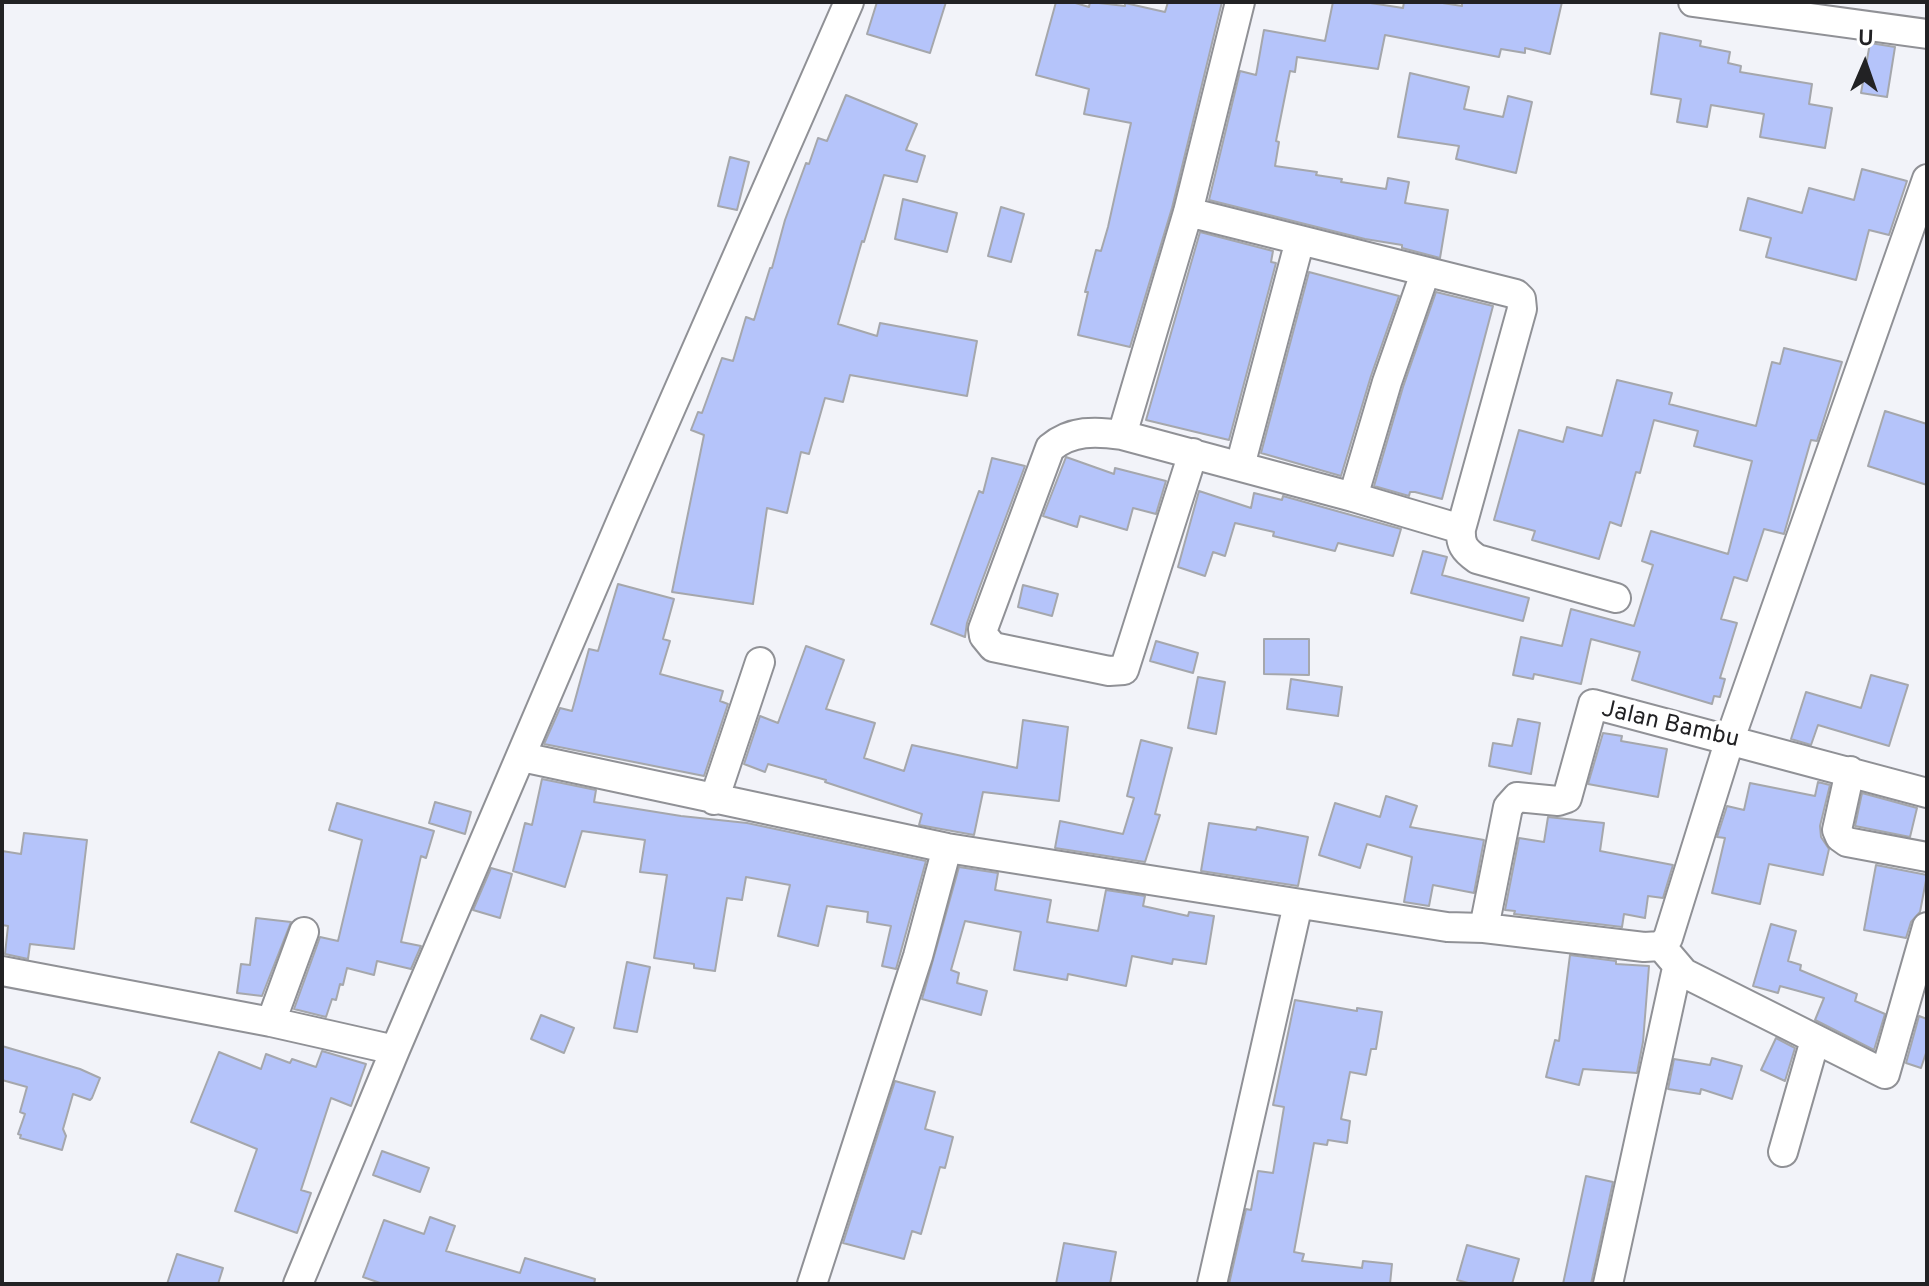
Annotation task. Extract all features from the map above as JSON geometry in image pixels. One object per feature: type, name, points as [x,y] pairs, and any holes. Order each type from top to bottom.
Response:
[{"type":"street","points":[[298,1284],[629,503],[849,2]]},
{"type":"street","points":[[1122,435],[1188,212],[1240,2]]},
{"type":"street","points":[[1693,2],[1927,34]]},
{"type":"street","points":[[1608,1284],[1669,957],[1668,938],[1730,739],[1927,179]]},
{"type":"street","points":[[1188,212],[1425,273],[1508,290],[1521,299],[1522,309],[1461,529],[1463,548],[1477,559],[1616,598]]},
{"type":"street","points":[[1240,466],[1300,240]]},
{"type":"street","points":[[1353,497],[1387,382],[1425,273]]},
{"type":"street","points":[[1193,453],[1124,670],[1109,671],[993,647],[984,636],[983,629],[1050,448],[1061,438],[1094,431],[1122,435],[1193,453],[1353,497],[1461,529]]},
{"type":"street","points":[[714,800],[760,662]]},
{"type":"street","name":"Jalan Bambu","points":[[1484,928],[1508,807],[1517,797],[1558,801],[1567,798],[1593,704],[1927,793]]},
{"type":"street","points":[[522,757],[947,848],[1447,927],[1484,928],[1644,947],[1669,957],[1815,1040],[1885,1074],[1926,937]]},
{"type":"street","points":[[1850,771],[1837,830],[1840,837],[1847,842],[1927,857]]},
{"type":"street","points":[[812,1284],[918,956],[947,848]]},
{"type":"street","points":[[1212,1284],[1298,904]]},
{"type":"street","points":[[271,1022],[304,932]]},
{"type":"street","points":[[2,971],[271,1022],[395,1050]]},
{"type":"street","points":[[1783,1152],[1815,1040]]},
{"type":"building","points":[[877,2],[946,2],[930,53],[867,34]]},
{"type":"building","points":[[1056,2],[1089,7],[1090,2],[1125,6],[1125,3],[1165,12],[1168,2],[1222,2],[1172,208],[1130,347],[1078,335],[1088,292],[1085,292],[1096,250],[1101,251],[1108,227],[1131,123],[1084,114],[1089,89],[1036,75]]},
{"type":"building","points":[[1333,2],[1364,2],[1403,8],[1404,2],[1462,6],[1462,2],[1562,2],[1550,54],[1525,48],[1525,53],[1501,49],[1499,57],[1385,35],[1378,69],[1297,57],[1295,72],[1290,71],[1276,141],[1279,142],[1275,166],[1317,172],[1316,175],[1342,179],[1341,182],[1386,189],[1388,178],[1409,182],[1405,203],[1448,210],[1440,258],[1402,248],[1402,245],[1365,239],[1209,200],[1240,71],[1256,75],[1264,30],[1325,41]]},
{"type":"building","points":[[1660,33],[1701,41],[1700,46],[1730,52],[1728,63],[1741,66],[1740,72],[1812,84],[1809,104],[1832,108],[1825,148],[1760,137],[1764,114],[1711,105],[1707,127],[1677,122],[1681,99],[1651,94]]},
{"type":"building","points":[[1870,43],[1895,47],[1887,97],[1861,93]]},
{"type":"building","points":[[1410,73],[1469,87],[1464,109],[1503,117],[1508,96],[1532,102],[1516,173],[1456,159],[1459,146],[1398,137]]},
{"type":"building","points":[[846,95],[917,124],[906,150],[925,156],[917,182],[884,175],[838,324],[877,336],[880,323],[977,341],[967,396],[850,375],[843,402],[825,398],[809,454],[801,452],[787,513],[767,508],[753,604],[672,592],[704,435],[691,430],[698,412],[702,413],[722,358],[733,361],[746,317],[754,320],[806,163],[809,164],[818,138],[827,141]]},
{"type":"building","points":[[730,157],[749,162],[737,210],[718,206]]},
{"type":"building","points":[[1862,169],[1907,181],[1889,235],[1869,230],[1856,280],[1766,257],[1771,238],[1740,230],[1748,198],[1802,213],[1809,188],[1854,200]]},
{"type":"building","points":[[903,199],[957,213],[947,252],[895,239]]},
{"type":"building","points":[[1001,207],[1024,214],[1011,262],[988,256]]},
{"type":"building","points":[[1200,232],[1273,251],[1271,262],[1276,263],[1229,440],[1146,420]]},
{"type":"building","points":[[1309,272],[1399,296],[1341,476],[1261,453]]},
{"type":"building","points":[[1436,292],[1493,306],[1442,499],[1415,492],[1410,492],[1409,496],[1374,486],[1403,387]]},
{"type":"building","points":[[1784,348],[1842,362],[1817,441],[1811,440],[1784,534],[1764,529],[1747,581],[1734,577],[1721,619],[1737,623],[1720,678],[1725,679],[1720,697],[1714,696],[1712,704],[1632,680],[1640,652],[1591,639],[1581,684],[1534,674],[1533,679],[1513,675],[1521,637],[1562,646],[1571,609],[1634,626],[1653,565],[1642,561],[1651,531],[1728,554],[1752,461],[1694,446],[1698,431],[1654,420],[1621,526],[1610,522],[1599,559],[1532,540],[1535,531],[1494,520],[1519,430],[1563,442],[1567,427],[1602,436],[1617,380],[1672,393],[1669,404],[1756,426],[1772,362],[1780,364]]},
{"type":"building","points":[[1885,411],[1927,424],[1927,485],[1868,466]]},
{"type":"building","points":[[1066,457],[1114,474],[1115,468],[1166,481],[1156,514],[1133,508],[1127,530],[1080,516],[1077,527],[1043,516]]},
{"type":"building","points":[[992,458],[1025,466],[967,623],[965,637],[931,624],[979,491],[983,493]]},
{"type":"building","points":[[1199,491],[1251,508],[1254,493],[1282,500],[1283,496],[1401,529],[1393,556],[1338,543],[1335,551],[1235,523],[1225,556],[1213,552],[1205,576],[1178,567]]},
{"type":"building","points":[[1423,551],[1447,557],[1442,575],[1529,598],[1523,621],[1411,593]]},
{"type":"building","points":[[618,584],[674,599],[663,639],[670,641],[660,674],[723,691],[720,701],[728,704],[704,776],[544,744],[560,708],[572,711],[589,649],[598,651]]},
{"type":"building","points":[[1023,585],[1058,594],[1052,616],[1018,607]]},
{"type":"building","points":[[1264,639],[1309,639],[1309,675],[1264,674]]},
{"type":"building","points":[[1156,641],[1198,653],[1193,673],[1150,661]]},
{"type":"building","points":[[806,646],[844,660],[826,709],[875,723],[864,758],[904,771],[912,745],[1017,768],[1023,720],[1068,727],[1059,801],[983,792],[974,835],[919,825],[922,814],[826,780],[768,764],[765,772],[744,764],[760,716],[778,723]]},
{"type":"building","points":[[1871,675],[1908,685],[1889,746],[1818,725],[1811,745],[1791,739],[1806,692],[1861,708]]},
{"type":"building","points":[[1198,677],[1225,682],[1216,734],[1188,728]]},
{"type":"building","points":[[1291,679],[1342,687],[1338,716],[1287,709]]},
{"type":"building","points":[[1518,719],[1540,723],[1531,774],[1489,766],[1493,743],[1512,746]]},
{"type":"building","points":[[1603,733],[1622,736],[1621,741],[1667,749],[1658,797],[1588,784]]},
{"type":"building","points":[[1141,740],[1172,748],[1155,814],[1160,815],[1145,862],[1055,848],[1060,821],[1123,834],[1134,798],[1127,796]]},
{"type":"building","points":[[542,779],[596,790],[594,802],[747,823],[926,861],[896,969],[882,966],[891,926],[867,922],[868,912],[827,906],[818,946],[778,936],[790,885],[746,877],[742,900],[727,898],[715,971],[694,968],[694,964],[654,958],[667,875],[640,872],[645,840],[582,831],[565,887],[513,871],[525,823],[532,825]]},
{"type":"building","points":[[1818,782],[1830,785],[1820,826],[1821,837],[1829,849],[1823,875],[1769,864],[1760,904],[1712,893],[1725,838],[1717,837],[1727,806],[1744,810],[1750,783],[1815,796]]},
{"type":"building","points":[[1862,793],[1917,808],[1910,837],[1855,826]]},
{"type":"building","points":[[1386,796],[1417,806],[1410,827],[1484,840],[1474,893],[1433,885],[1429,906],[1404,902],[1412,857],[1367,844],[1360,868],[1319,855],[1335,803],[1380,817]]},
{"type":"building","points":[[435,802],[471,812],[465,834],[429,823]]},
{"type":"building","points":[[337,803],[434,831],[426,858],[421,856],[401,942],[421,946],[411,969],[377,961],[374,975],[347,968],[343,985],[340,984],[336,1000],[332,999],[326,1017],[294,1009],[320,937],[338,941],[362,840],[329,830]]},
{"type":"building","points":[[1548,817],[1604,823],[1600,851],[1673,865],[1663,898],[1648,896],[1645,918],[1624,914],[1622,927],[1514,914],[1515,911],[1505,910],[1519,838],[1544,842]]},
{"type":"building","points":[[1209,823],[1256,830],[1257,827],[1308,837],[1298,886],[1201,871]]},
{"type":"building","points":[[24,833],[87,840],[74,949],[30,944],[28,959],[5,954],[8,926],[2,925],[2,851],[21,854]]},
{"type":"building","points":[[1876,865],[1927,875],[1920,912],[1911,922],[1906,938],[1864,930]]},
{"type":"building","points":[[959,867],[998,873],[995,890],[1051,900],[1047,922],[1098,931],[1106,890],[1145,896],[1143,906],[1188,916],[1189,912],[1214,916],[1206,964],[1173,959],[1172,964],[1132,956],[1126,986],[1068,974],[1067,980],[1014,970],[1021,932],[965,921],[951,970],[959,973],[957,983],[987,991],[981,1015],[922,999]]},
{"type":"building","points":[[491,868],[512,874],[500,918],[473,910]]},
{"type":"building","points":[[256,918],[291,922],[262,996],[237,993],[241,964],[250,965]]},
{"type":"building","points":[[1771,924],[1796,931],[1788,961],[1801,965],[1800,970],[1857,994],[1855,1001],[1885,1014],[1874,1050],[1815,1020],[1824,998],[1780,986],[1778,993],[1753,986]]},
{"type":"building","points":[[1570,955],[1616,961],[1616,964],[1649,966],[1643,1042],[1637,1073],[1583,1069],[1579,1085],[1546,1077],[1555,1040],[1559,1041]]},
{"type":"building","points":[[627,962],[650,967],[637,1032],[614,1028]]},
{"type":"building","points":[[1295,1000],[1357,1011],[1357,1008],[1382,1012],[1376,1049],[1371,1049],[1366,1075],[1350,1072],[1341,1119],[1350,1121],[1347,1143],[1328,1140],[1327,1145],[1314,1143],[1294,1252],[1304,1254],[1302,1261],[1362,1268],[1363,1261],[1392,1264],[1390,1284],[1229,1284],[1246,1209],[1251,1210],[1258,1171],[1273,1173],[1284,1107],[1273,1105]]},
{"type":"building","points":[[541,1015],[574,1028],[564,1053],[531,1039]]},
{"type":"building","points":[[1919,1016],[1927,1019],[1927,1050],[1921,1068],[1906,1063]]},
{"type":"building","points":[[1776,1038],[1795,1048],[1785,1081],[1761,1070]]},
{"type":"building","points":[[2,1046],[100,1078],[90,1100],[73,1094],[63,1129],[66,1136],[62,1150],[20,1138],[18,1134],[25,1114],[20,1112],[27,1087],[2,1080]]},
{"type":"building","points":[[322,1051],[366,1064],[351,1106],[331,1098],[301,1190],[311,1193],[297,1233],[235,1211],[257,1149],[191,1122],[219,1052],[261,1069],[266,1054],[290,1063],[292,1059],[316,1067]]},
{"type":"building","points":[[1712,1058],[1742,1066],[1732,1099],[1701,1089],[1700,1094],[1668,1089],[1674,1059],[1710,1065]]},
{"type":"building","points":[[895,1081],[935,1092],[925,1129],[953,1137],[945,1168],[940,1167],[921,1234],[912,1231],[904,1259],[843,1243]]},
{"type":"building","points":[[382,1151],[429,1168],[420,1192],[373,1175]]},
{"type":"building","points":[[1586,1176],[1613,1182],[1591,1284],[1563,1284]]},
{"type":"building","points":[[430,1217],[455,1226],[446,1251],[520,1273],[525,1258],[595,1279],[594,1284],[383,1284],[363,1277],[384,1220],[424,1234]]},
{"type":"building","points":[[1064,1243],[1116,1252],[1110,1284],[1056,1284]]},
{"type":"building","points":[[1467,1245],[1519,1259],[1512,1284],[1472,1284],[1457,1280]]},
{"type":"building","points":[[177,1254],[223,1268],[218,1284],[167,1284]]}]
